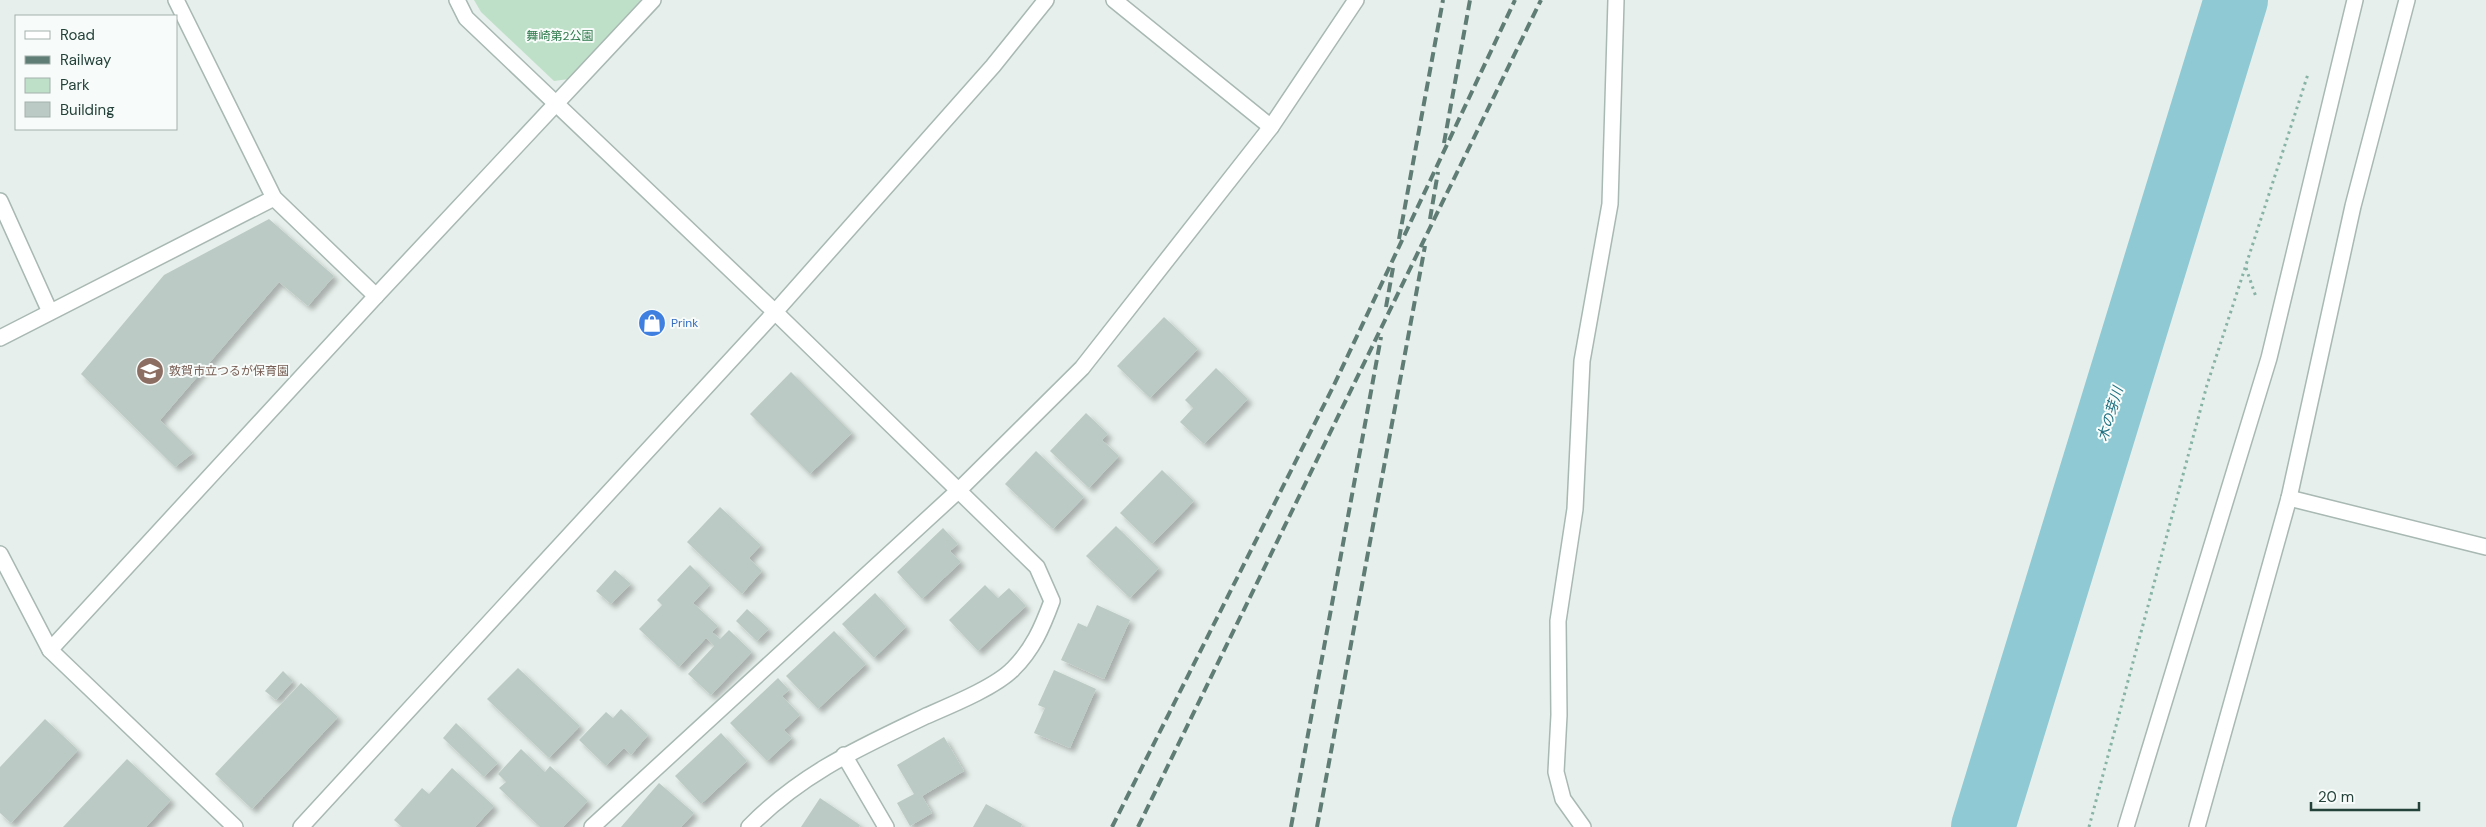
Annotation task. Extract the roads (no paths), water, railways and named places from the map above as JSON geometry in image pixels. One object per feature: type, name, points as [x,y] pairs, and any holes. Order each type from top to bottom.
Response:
[{"type":"street","points":[[176,0],[274,198],[376,296]]},
{"type":"street","points":[[457,0],[466,18],[775,312],[1037,566],[1052,601],[1038,638],[1012,671],[973,694],[844,755],[795,786],[749,827]]},
{"type":"street","points":[[50,650],[376,296],[653,0]]},
{"type":"street","points":[[300,827],[775,312],[993,66],[1046,0]]},
{"type":"street","points":[[1114,0],[1271,127]]},
{"type":"street","points":[[592,827],[959,490],[1082,368],[1271,127],[1356,0]]},
{"type":"street","points":[[1583,827],[1563,799],[1556,772],[1559,715],[1558,621],[1575,509],[1582,361],[1610,204],[1616,0]]},
{"type":"street","points":[[2126,827],[2269,358],[2355,0]]},
{"type":"street","points":[[2197,827],[2289,498],[2352,206],[2407,0]]},
{"type":"street","points":[[0,338],[274,198]]},
{"type":"street","points":[[0,201],[50,312]]},
{"type":"street","points":[[2289,498],[2486,547]]},
{"type":"street","points":[[0,554],[50,650],[235,827]]},
{"type":"street","points":[[844,755],[886,827]]},
{"type":"waterway","name":"木の芽川","points":[[1983,827],[2236,0]]},
{"type":"railway","points":[[1399,239],[1443,0]]},
{"type":"railway","points":[[1444,143],[1470,0]]},
{"type":"railway","points":[[1112,827],[1334,385],[1515,0]]},
{"type":"railway","points":[[1138,827],[1541,0]]},
{"type":"railway","points":[[1430,219],[1438,172]]},
{"type":"railway","points":[[1317,827],[1425,246]]},
{"type":"railway","points":[[1386,307],[1393,268]]},
{"type":"railway","points":[[1291,827],[1381,337]]},
{"type":"place","name":"Prink","points":[[652,323]]},
{"type":"place","name":"敦賀市立つるが保育園","points":[[150,371]]},
{"type":"park label","name":"舞崎第2公園","points":[[560,36]]}]
